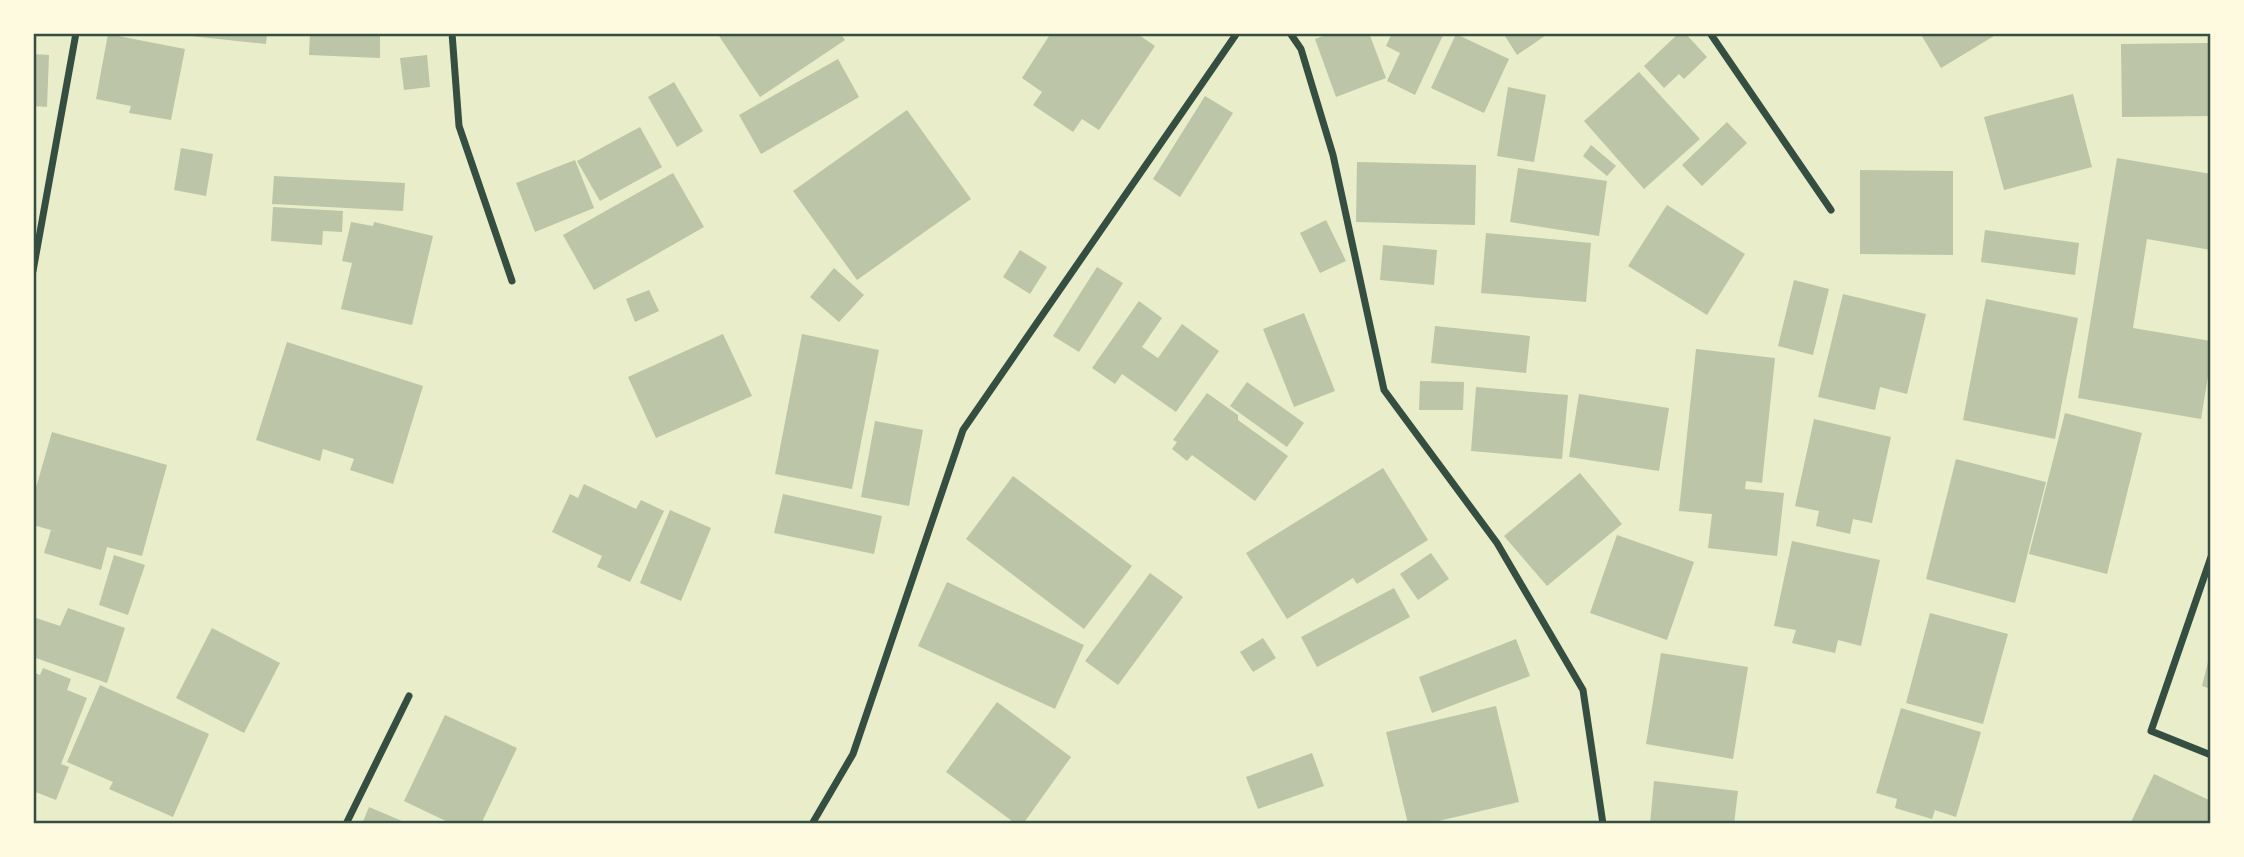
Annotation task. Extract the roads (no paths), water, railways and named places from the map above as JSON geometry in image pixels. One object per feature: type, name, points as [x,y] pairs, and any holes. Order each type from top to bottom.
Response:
[{"type":"street","points":[[33,271],[76,33]]},
{"type":"street","points":[[452,33],[459,126],[512,281]]},
{"type":"street","points":[[812,824],[853,754],[963,430],[1237,33]]},
{"type":"street","points":[[1290,33],[1301,49],[1333,155],[1384,390],[1497,543],[1583,690],[1603,824]]},
{"type":"street","points":[[1710,33],[1831,210]]},
{"type":"street","points":[[2211,557],[2151,731],[2211,755]]},
{"type":"street","points":[[346,824],[409,696]]}]
